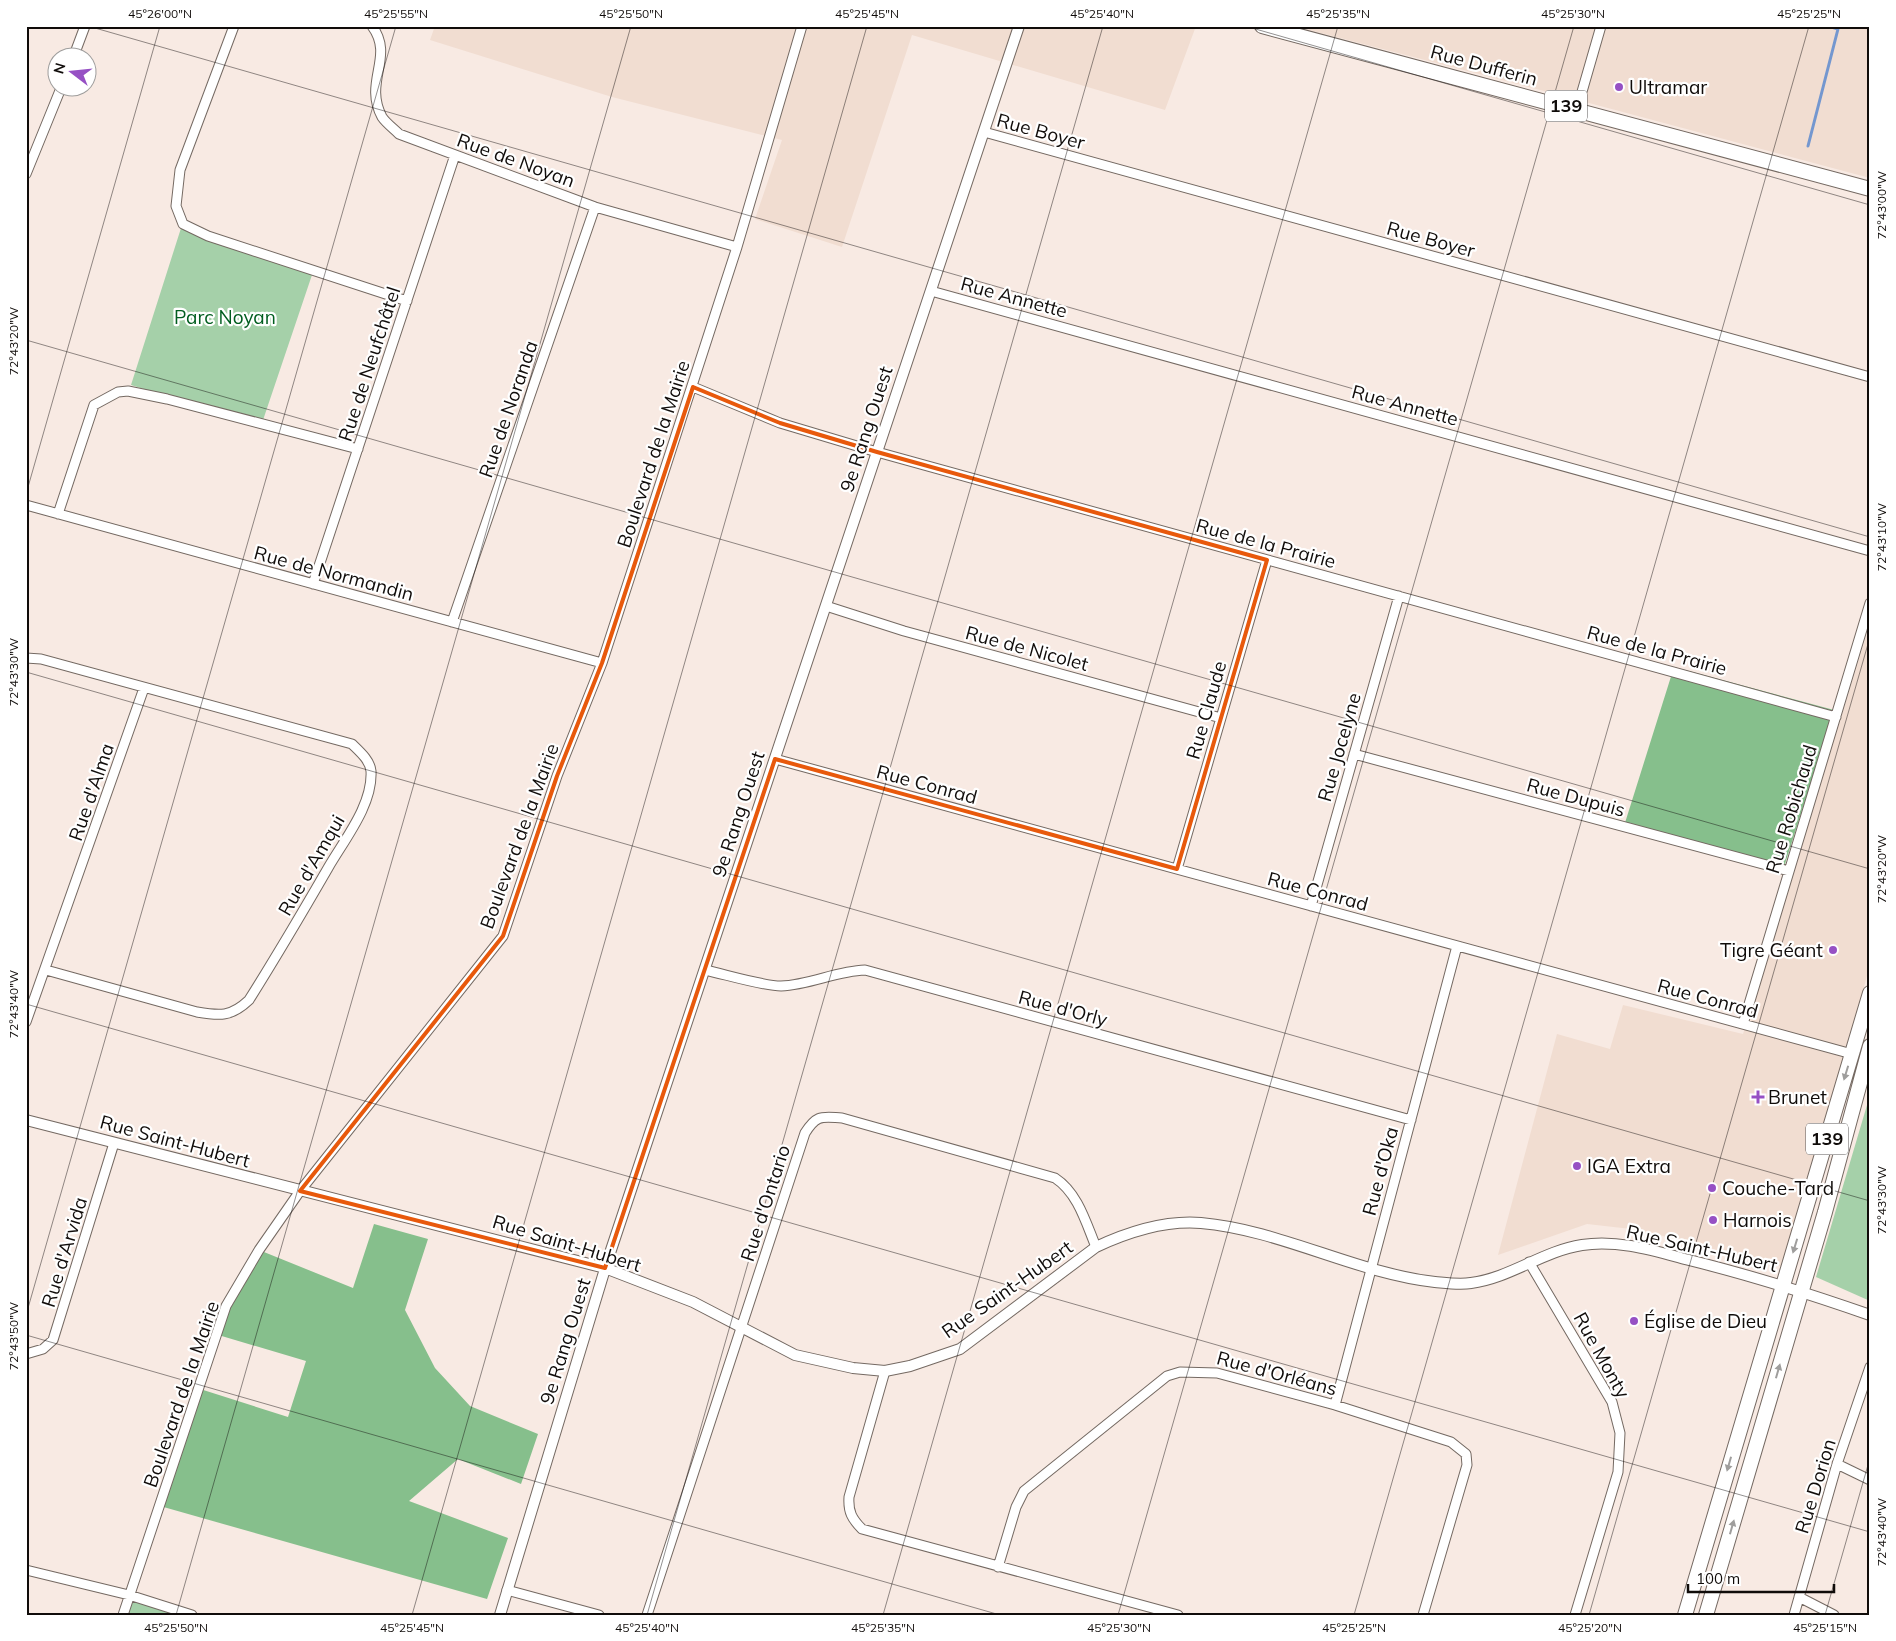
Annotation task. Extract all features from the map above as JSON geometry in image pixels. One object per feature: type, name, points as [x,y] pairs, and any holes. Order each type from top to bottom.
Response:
[{"type":"main road","name":"Rue Dufferin","points":[[1262,26],[1870,189]]},
{"type":"main road","name":"139","points":[[1685,1615],[1870,993]]},
{"type":"main road","name":"139","points":[[1706,1615],[1802,1291],[1870,1046]]},
{"type":"street","points":[[77,48],[85,26]]},
{"type":"street","points":[[234,26],[180,170],[176,206],[183,224],[208,236],[407,301]]},
{"type":"street","name":"Rue de Noyan","points":[[372,26],[378,35],[382,47],[374,92],[383,118],[399,134],[594,207],[737,247]]},
{"type":"street","name":"Boulevard de la Mairie","points":[[123,1615],[226,1306],[259,1250],[300,1191],[503,936],[557,776],[602,663],[737,247],[802,26]]},
{"type":"street","name":"9e Rang Ouest","points":[[500,1615],[605,1268],[1019,26]]},
{"type":"street","points":[[1577,109],[1601,26]]},
{"type":"street","points":[[26,173],[57,98]]},
{"type":"street","name":"Rue Boyer","points":[[984,132],[1870,377]]},
{"type":"street","name":"Rue de Neufchâtel","points":[[313,584],[455,155]]},
{"type":"street","name":"Rue de Noranda","points":[[452,622],[594,207]]},
{"type":"street","name":"Rue Annette","points":[[931,290],[1870,551]]},
{"type":"street","name":"Rue de la Prairie","points":[[692,387],[780,423],[877,452],[1836,717]]},
{"type":"street","points":[[58,514],[94,405],[118,392],[128,391],[167,399],[358,449]]},
{"type":"street","name":"Rue de Normandin","points":[[26,505],[602,663]]},
{"type":"street","name":"Rue Claude","points":[[1176,869],[1267,560]]},
{"type":"street","name":"Rue Jocelyne","points":[[1311,906],[1399,596]]},
{"type":"street","name":"Rue Robichaud","points":[[1743,1024],[1870,603]]},
{"type":"street","name":"Rue de Nicolet","points":[[826,606],[904,632],[1221,718]]},
{"type":"street","points":[[26,658],[41,659],[144,688]]},
{"type":"street","name":"Rue d'Alma","points":[[26,1022],[46,970],[144,688]]},
{"type":"street","name":"Rue d'Amqui","points":[[46,970],[197,1012],[220,1016],[240,1008],[249,1000],[296,923],[361,810],[370,789],[371,770],[368,761],[352,744],[144,688]]},
{"type":"street","name":"Rue Dupuis","points":[[1354,754],[1789,871]]},
{"type":"street","name":"Rue Conrad","points":[[775,760],[1852,1054]]},
{"type":"street","name":"Rue d'Oka","points":[[1335,1405],[1373,1268],[1457,946]]},
{"type":"street","name":"Rue d'Orly","points":[[705,970],[780,986],[815,982],[844,971],[865,970],[1411,1120]]},
{"type":"street","name":"Rue d'Ontario","points":[[646,1615],[805,1133],[812,1122],[820,1117],[842,1118],[1056,1178],[1064,1184],[1075,1198],[1096,1247]]},
{"type":"street","name":"Rue Saint-Hubert","points":[[26,1120],[300,1191],[404,1215],[605,1268],[693,1302],[795,1355],[852,1368],[885,1371],[910,1366],[960,1348],[1096,1247],[1121,1235],[1159,1226],[1199,1223],[1233,1227],[1373,1268],[1434,1282],[1471,1283],[1494,1277],[1566,1248],[1605,1244],[1630,1246],[1802,1291],[1870,1315]]},
{"type":"street","name":"Rue d'Arvida","points":[[26,1354],[43,1349],[53,1340],[114,1143]]},
{"type":"street","name":"Rue Monty","points":[[1529,1262],[1612,1402],[1620,1433],[1618,1472],[1576,1615]]},
{"type":"street","name":"Rue Dorion","points":[[1794,1615],[1837,1464],[1870,1367]]},
{"type":"street","points":[[885,1371],[849,1497],[849,1510],[853,1520],[862,1529],[1178,1615]]},
{"type":"street","name":"Rue d'Orléans","points":[[998,1567],[1016,1507],[1024,1491],[1167,1376],[1180,1372],[1217,1373],[1335,1405],[1451,1442],[1466,1454],[1467,1465],[1424,1615]]},
{"type":"street","points":[[1837,1464],[1870,1480]]},
{"type":"street","points":[[26,1570],[129,1595],[192,1615]]},
{"type":"street","points":[[507,1590],[599,1615]]},
{"type":"street","points":[[1799,1597],[1834,1615]]},
{"type":"highlighted area","points":[[693,387],[780,423],[877,452],[1267,560],[1177,869],[775,759],[605,1268],[300,1191],[503,936],[557,776],[602,663]]},
{"type":"shaded area","points":[[435,26],[1196,26],[1165,110],[912,35],[842,247],[755,219],[782,140],[612,97],[430,40]]},
{"type":"shaded area","points":[[1294,26],[1870,26],[1870,178],[1563,96]]},
{"type":"shaded area","points":[[1870,624],[1870,965],[1787,1268],[1640,1230],[1587,1224],[1498,1255],[1557,1034],[1610,1049],[1623,1005],[1743,1034]]},
{"type":"green space","name":"Parc Noyan","points":[[182,225],[314,269],[261,426],[131,385]]},
{"type":"green space","points":[[1674,667],[1834,710],[1783,870],[1624,826]]},
{"type":"green space","points":[[1870,1095],[1870,1301],[1816,1277]]},
{"type":"green space","points":[[374,1224],[428,1239],[405,1310],[435,1368],[470,1406],[538,1434],[521,1484],[458,1459],[409,1501],[508,1538],[487,1599],[160,1506],[197,1388],[288,1417],[306,1361],[215,1334],[259,1250],[353,1288]]},
{"type":"green space","points":[[129,1595],[192,1615],[123,1615]]},
{"type":"waterway","points":[[1808,146],[1838,29],[1828,26]]},
{"type":"place","name":"Ultramar","points":[[1619,87]]},
{"type":"place","name":"Tigre Géant","points":[[1833,950]]},
{"type":"place","name":"Brunet","points":[[1758,1097]]},
{"type":"place","name":"IGA Extra","points":[[1577,1166]]},
{"type":"place","name":"Couche-Tard","points":[[1712,1188]]},
{"type":"place","name":"Harnois","points":[[1713,1220]]},
{"type":"place","name":"Église de Dieu","points":[[1634,1321]]}]
